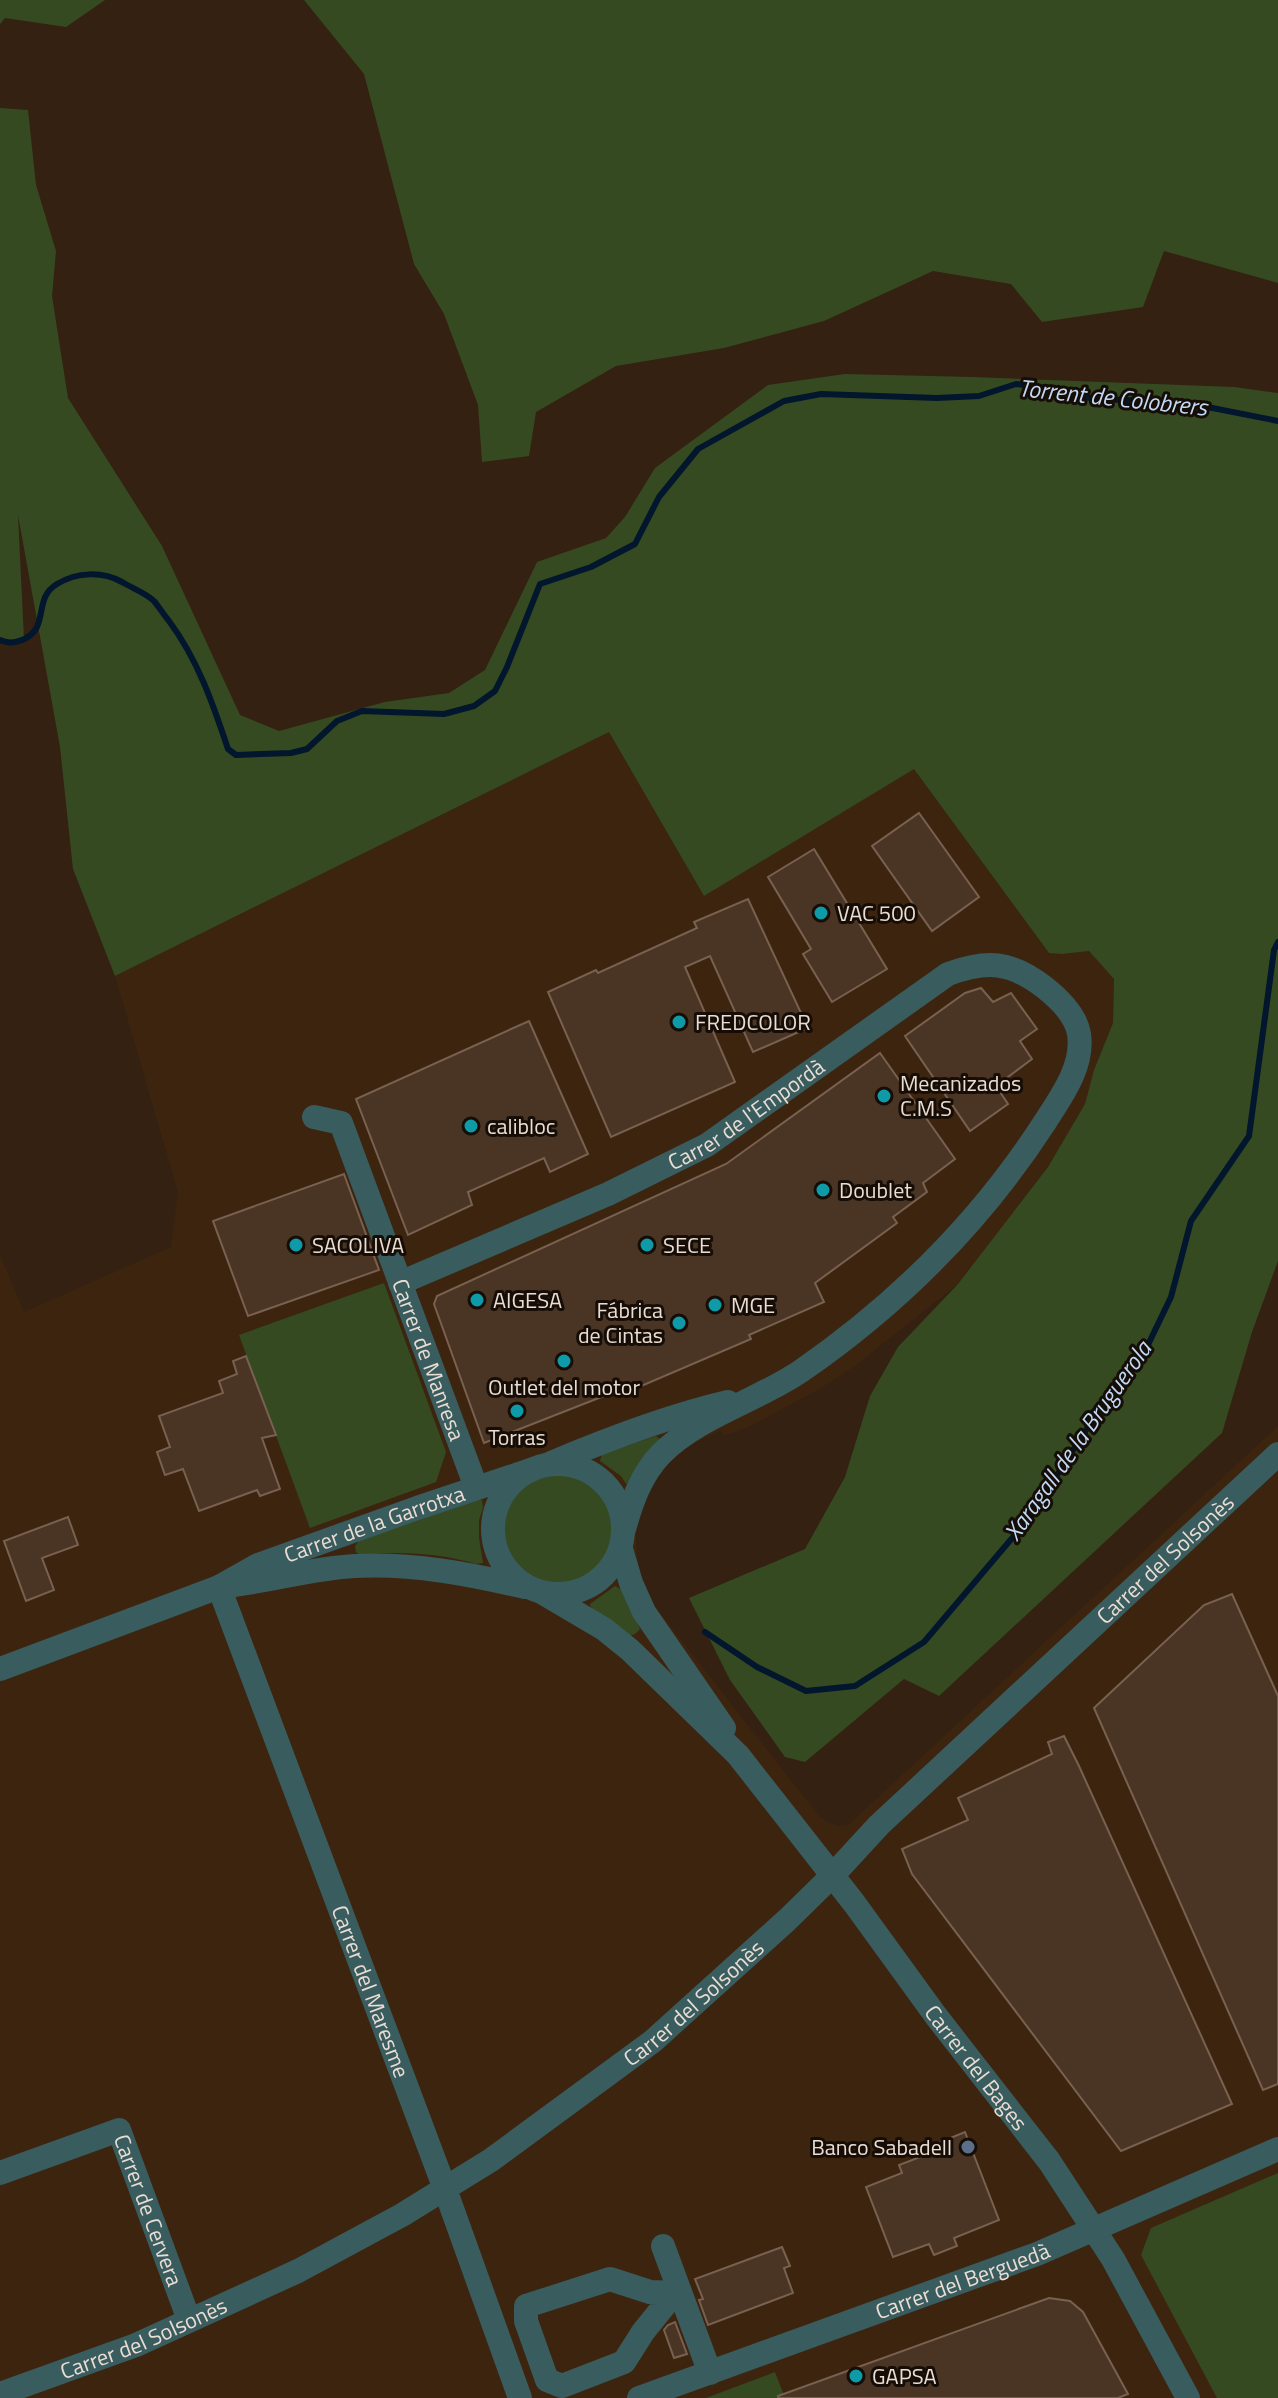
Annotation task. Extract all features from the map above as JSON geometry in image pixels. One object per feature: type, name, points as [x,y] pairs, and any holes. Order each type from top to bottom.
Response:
[{"type":"street","name":"Carrer de l'Empordà","points":[[400,1283],[608,1194],[707,1145],[948,974],[984,964],[1020,971],[1047,989],[1071,1013]]},
{"type":"street","name":"Carrer de la Garrotxa","points":[[622,1539],[633,1496],[660,1455],[700,1426],[798,1373],[852,1334],[920,1275],[986,1204],[1038,1133],[1073,1073],[1077,1063],[1079,1033],[1071,1013]]},
{"type":"street","name":"Carrer de Manresa","points":[[314,1117],[341,1123],[476,1487]]},
{"type":"street","name":"Carrer de la Garrotxa","points":[[0,1669],[219,1587],[258,1565],[694,1410],[761,1394]]},
{"type":"street","name":"Carrer del Solsonès","points":[[0,2394],[136,2345],[298,2271],[402,2215],[491,2160],[653,2041],[787,1920],[879,1825],[1278,1454]]},
{"type":"street","points":[[568,1464],[601,1480],[613,1493],[621,1510],[622,1539],[614,1564],[604,1576],[591,1586],[568,1594],[536,1591],[514,1578],[502,1564],[495,1547],[493,1528],[496,1510],[504,1493],[516,1479],[540,1467],[568,1464]]},
{"type":"street","name":"Carrer del Bages","points":[[622,1539],[631,1583],[644,1612],[721,1722],[738,1755]]},
{"type":"street","name":"Carrer de la Garrotxa","points":[[219,1587],[319,1570],[391,1566],[461,1573],[536,1591]]},
{"type":"street","name":"Carrer del Maresme","points":[[219,1587],[445,2189],[520,2398]]},
{"type":"street","name":"Carrer del Bages","points":[[536,1591],[604,1629],[630,1650],[738,1755],[1049,2161],[1113,2259],[1188,2398]]},
{"type":"street","name":"Carrer de Cervera","points":[[0,2173],[119,2130],[189,2320]]},
{"type":"street","name":"Carrer del Berguedà","points":[[639,2398],[1037,2254],[1278,2149]]},
{"type":"street","points":[[663,2246],[710,2373]]},
{"type":"street","points":[[610,2279],[650,2292],[680,2293],[668,2301],[624,2362],[562,2386],[547,2380],[526,2321],[526,2306],[610,2279]]},
{"type":"shaded area","points":[[609,732],[704,896],[914,768],[1049,953],[1089,951],[1114,979],[1113,1023],[1094,1070],[1085,1104],[1048,1167],[958,1284],[855,1366],[821,1388],[749,1427],[724,1436],[721,1430],[686,1448],[654,1482],[642,1508],[636,1535],[637,1565],[646,1595],[819,1816],[829,1823],[848,1825],[1278,1426],[1278,2398],[0,2398],[0,1255],[24,1312],[171,1247],[178,1192],[115,976]]},
{"type":"green space","points":[[0,0],[105,0],[66,27],[5,18],[0,24]]},
{"type":"green space","points":[[304,0],[1278,0],[1278,283],[1164,251],[1143,307],[1042,322],[1011,284],[933,271],[824,321],[724,348],[616,366],[536,412],[529,456],[482,462],[478,405],[444,314],[414,264],[364,74]]},
{"type":"green space","points":[[0,108],[28,110],[36,185],[56,251],[52,296],[68,398],[162,546],[240,715],[279,731],[385,702],[449,693],[485,670],[537,562],[606,538],[625,517],[655,468],[768,385],[845,374],[1234,387],[1278,393],[1278,1261],[1252,1332],[1222,1433],[939,1696],[904,1679],[805,1762],[785,1757],[730,1680],[689,1598],[805,1549],[845,1477],[870,1396],[898,1347],[958,1284],[1048,1167],[1085,1104],[1094,1070],[1113,1023],[1114,979],[1089,951],[1049,953],[914,769],[704,896],[609,732],[115,976],[73,869],[60,747],[18,515],[24,639],[7,643],[0,637]]},
{"type":"green space","points":[[384,1283],[446,1452],[436,1482],[310,1528],[239,1335]]},
{"type":"green space","points":[[656,1436],[661,1440],[626,1484],[621,1476],[600,1461],[602,1454]]},
{"type":"green space","points":[[557,1470],[579,1474],[598,1487],[611,1506],[615,1528],[611,1550],[598,1569],[579,1582],[557,1586],[535,1582],[516,1569],[503,1550],[499,1528],[503,1506],[516,1487],[535,1474]]},
{"type":"green space","points":[[475,1499],[482,1500],[483,1508],[479,1538],[483,1563],[418,1554],[360,1555],[356,1552],[355,1546],[360,1540]]},
{"type":"green space","points":[[615,1586],[622,1590],[640,1629],[635,1634],[629,1636],[592,1610],[590,1604]]},
{"type":"green space","points":[[1278,2173],[1278,2398],[1217,2398],[1141,2255],[1151,2228]]},
{"type":"green space","points":[[775,2372],[785,2398],[706,2398]]},
{"type":"building","points":[[919,813],[979,897],[932,931],[872,846]]},
{"type":"building","name":"VAC 500","points":[[814,849],[887,969],[832,1002],[803,954],[811,949],[768,877]]},
{"type":"building","points":[[748,899],[808,1028],[753,1052],[710,956],[685,967],[735,1082],[611,1137],[548,992],[697,928],[694,922]]},
{"type":"building","points":[[981,988],[993,1002],[1011,993],[1037,1029],[1020,1041],[1032,1059],[996,1086],[1008,1104],[970,1131],[905,1036],[965,993]]},
{"type":"building","name":"calibloc","points":[[529,1021],[588,1154],[550,1172],[544,1158],[468,1192],[472,1205],[408,1235],[356,1099]]},
{"type":"building","points":[[880,1053],[955,1159],[923,1183],[927,1192],[893,1217],[897,1223],[815,1283],[824,1302],[749,1335],[751,1339],[639,1387],[637,1383],[484,1443],[434,1304],[437,1296],[726,1164]]},
{"type":"building","name":"SACOLIVA","points":[[344,1174],[379,1270],[248,1316],[213,1221]]},
{"type":"building","points":[[246,1356],[276,1435],[262,1438],[280,1489],[260,1496],[257,1490],[199,1511],[183,1469],[165,1475],[157,1452],[170,1447],[159,1416],[223,1393],[219,1381],[237,1374],[233,1361]]},
{"type":"building","points":[[68,1517],[78,1545],[42,1558],[54,1590],[26,1601],[4,1541]]},
{"type":"building","points":[[1232,1594],[1278,1696],[1278,2084],[1263,2090],[1094,1708],[1204,1605]]},
{"type":"building","points":[[1064,1736],[1232,2104],[1121,2151],[912,1874],[902,1849],[968,1820],[958,1798],[1052,1754],[1048,1742]]},
{"type":"building","points":[[965,2132],[999,2220],[954,2238],[957,2246],[934,2255],[929,2244],[893,2257],[866,2187],[902,2173],[899,2165],[936,2151],[933,2145]]},
{"type":"building","points":[[782,2247],[790,2266],[784,2268],[793,2293],[708,2325],[695,2279]]},
{"type":"building","points":[[1049,2298],[1070,2301],[1083,2312],[1128,2394],[1118,2398],[778,2398],[778,2396]]},
{"type":"building","points":[[675,2322],[687,2354],[674,2358],[664,2330]]},
{"type":"waterway","name":"Torrent de Colobrers","points":[[0,640],[15,642],[34,632],[47,593],[57,584],[90,574],[114,578],[154,601],[179,636],[204,683],[228,749],[236,755],[291,753],[307,749],[337,721],[362,711],[444,714],[474,706],[495,691],[540,584],[591,567],[635,544],[659,497],[698,449],[784,401],[821,394],[937,398],[979,396],[1016,384],[1055,389],[1094,399],[1182,402],[1278,421]]},
{"type":"waterway","name":"Xaragall de la Bruguerola","points":[[705,1632],[757,1667],[806,1691],[855,1686],[924,1642],[1030,1517],[1097,1413],[1146,1349],[1171,1297],[1191,1221],[1249,1136],[1274,950],[1278,942]]},
{"type":"place","name":"VAC 500","points":[[821,913]]},
{"type":"place","name":"FREDCOLOR","points":[[679,1022]]},
{"type":"place","name":"Mecanizados C.M.S","points":[[884,1096]]},
{"type":"place","name":"calibloc","points":[[471,1126]]},
{"type":"place","name":"Doublet","points":[[823,1190]]},
{"type":"place","name":"SACOLIVA","points":[[296,1245]]},
{"type":"place","name":"SECE","points":[[647,1245]]},
{"type":"place","name":"AIGESA","points":[[477,1300]]},
{"type":"place","name":"MGE","points":[[715,1305]]},
{"type":"place","name":"Fábrica de Cintas","points":[[679,1323]]},
{"type":"place","name":"Outlet del motor","points":[[564,1361]]},
{"type":"place","name":"Torras","points":[[517,1411]]},
{"type":"place","name":"Banco Sabadell","points":[[968,2147]]},
{"type":"place","name":"GAPSA","points":[[856,2376]]}]
